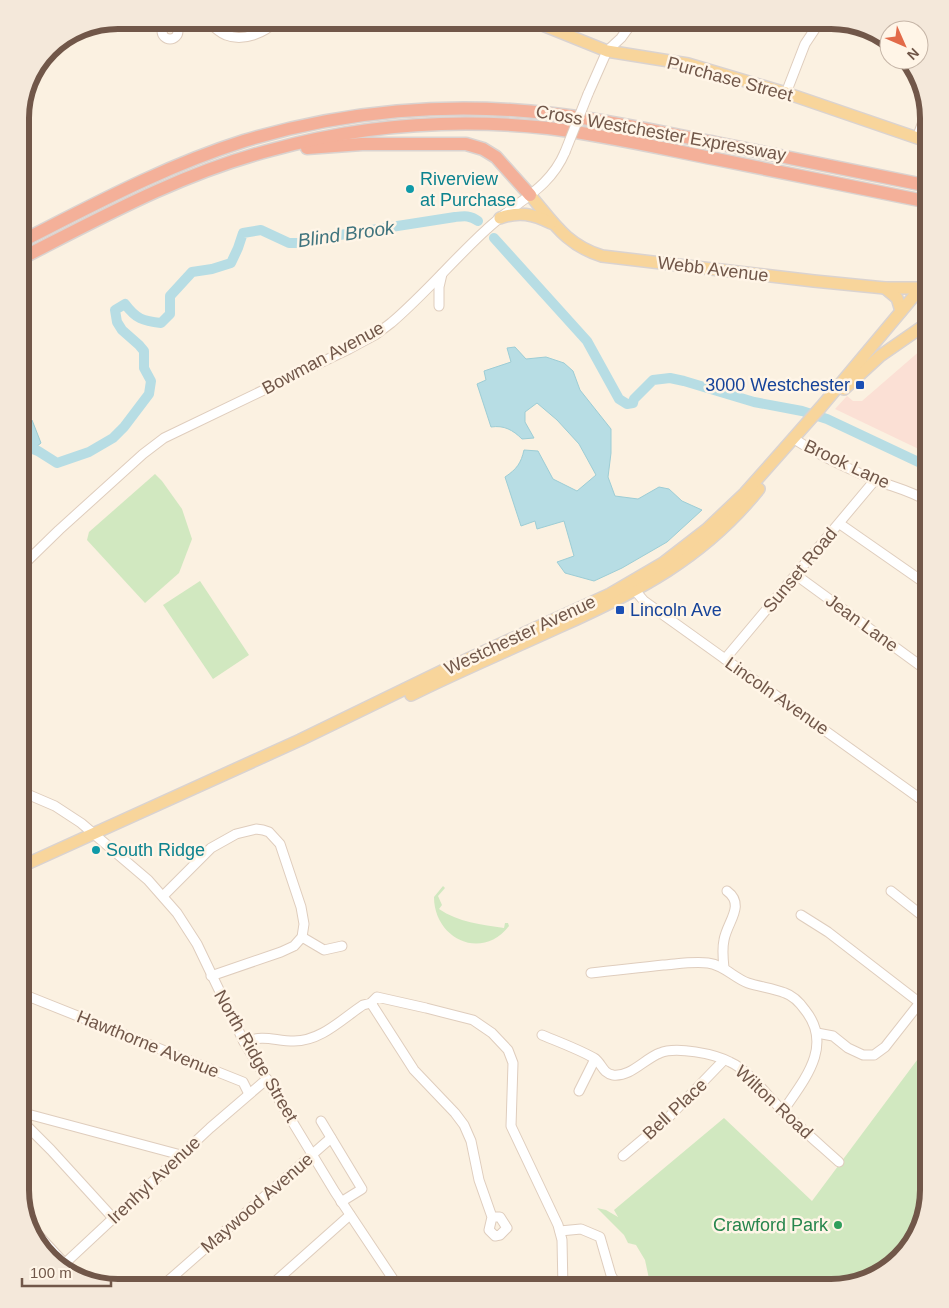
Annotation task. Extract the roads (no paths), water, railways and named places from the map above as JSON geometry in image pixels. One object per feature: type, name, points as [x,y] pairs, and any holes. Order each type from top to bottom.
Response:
[{"type":"highway","name":"Cross Westchester Expressway","points":[[29,237],[148,177],[225,147],[282,130],[320,122],[364,115],[418,110],[473,108],[512,110],[582,118],[920,184]]},
{"type":"highway","name":"Cross Westchester Expressway","points":[[29,255],[170,185],[210,169],[260,153],[323,138],[387,128],[457,124],[521,126],[601,136],[920,200]]},
{"type":"highway","points":[[260,153],[346,145],[466,144],[483,149],[496,157],[530,195]]},
{"type":"main road","name":"Purchase Street","points":[[552,29],[607,51],[688,64],[786,92],[920,139]]},
{"type":"main road","name":"Webb Avenue","points":[[530,195],[567,238],[582,249],[610,258],[885,288],[920,288]]},
{"type":"main road","points":[[500,218],[510,214],[531,215],[555,225]]},
{"type":"main road","points":[[885,288],[897,298],[901,311]]},
{"type":"main road","name":"Westchester Avenue","points":[[29,863],[96,835],[606,606],[677,554],[714,523],[745,493],[824,407],[901,311],[920,293]]},
{"type":"main road","name":"Westchester Avenue","points":[[824,407],[871,363],[920,328]]},
{"type":"main road","name":"Westchester Avenue","points":[[29,868],[96,835]]},
{"type":"street","points":[[216,29],[225,35],[239,38],[266,29]]},
{"type":"street","points":[[607,51],[628,29]]},
{"type":"street","points":[[786,92],[805,44],[815,29]]},
{"type":"street","name":"Bowman Avenue","points":[[29,559],[116,478],[164,438],[375,335],[403,312],[489,226],[530,195],[551,176],[565,152],[607,51]]},
{"type":"street","points":[[917,138],[920,130]]},
{"type":"street","points":[[439,306],[439,287],[443,272]]},
{"type":"street","name":"Brook Lane","points":[[795,440],[875,480],[920,496]]},
{"type":"street","name":"Sunset Road","points":[[725,659],[875,480]]},
{"type":"street","points":[[840,524],[920,580]]},
{"type":"street","name":"Jean Lane","points":[[796,575],[920,665]]},
{"type":"street","name":"Lincoln Avenue","points":[[632,587],[644,601],[920,799]]},
{"type":"street","name":"North Ridge Street","points":[[29,795],[55,806],[96,835],[163,896],[189,929],[244,1042],[341,1202],[393,1279]]},
{"type":"street","points":[[163,896],[211,848],[221,841],[248,830],[256,829],[269,832],[276,839],[283,852],[301,907],[304,924],[302,937],[294,946],[281,952],[211,976]]},
{"type":"street","points":[[891,890],[920,914]]},
{"type":"street","points":[[724,968],[722,949],[724,939],[736,909],[736,901],[726,891]]},
{"type":"street","points":[[801,915],[836,938],[920,1003],[885,1047],[874,1055],[863,1055],[848,1048],[833,1036],[817,1033]]},
{"type":"street","points":[[302,937],[324,950],[342,946]]},
{"type":"street","points":[[591,973],[688,963],[708,963],[724,968],[738,979],[786,993],[793,997],[815,1023],[817,1033],[815,1059],[809,1072],[783,1111]]},
{"type":"street","name":"Hawthorne Avenue","points":[[29,997],[243,1082],[249,1094]]},
{"type":"street","points":[[244,1042],[262,1037],[294,1041],[318,1037],[363,1005],[372,1004],[377,998],[384,998],[473,1020],[492,1033],[508,1050],[513,1063],[511,1126],[554,1214],[560,1231],[563,1279]]},
{"type":"street","points":[[372,1004],[414,1070],[442,1098],[464,1125],[470,1141],[479,1180],[492,1217]]},
{"type":"street","name":"Wilton Road","points":[[542,1035],[596,1059],[605,1073],[620,1075],[628,1073],[654,1056],[669,1050],[710,1055],[729,1061],[744,1072],[839,1162]]},
{"type":"street","points":[[579,1091],[596,1059]]},
{"type":"street","name":"Bell Place","points":[[623,1156],[667,1119],[724,1060]]},
{"type":"street","points":[[249,1094],[267,1079]]},
{"type":"street","name":"Irenhyl Avenue","points":[[65,1262],[249,1094]]},
{"type":"street","points":[[29,1114],[181,1155]]},
{"type":"street","points":[[322,1121],[362,1190],[341,1202]]},
{"type":"street","points":[[29,1128],[52,1150],[113,1218]]},
{"type":"street","name":"Maywood Avenue","points":[[170,1279],[331,1138]]},
{"type":"street","points":[[281,1279],[350,1215]]},
{"type":"street","points":[[560,1231],[582,1229],[600,1237],[613,1279]]},
{"type":"water","points":[[515,347],[526,359],[546,357],[564,363],[573,371],[580,390],[611,429],[608,477],[615,496],[638,499],[659,487],[669,489],[682,501],[702,510],[667,542],[622,568],[594,581],[565,573],[557,562],[574,556],[564,521],[537,529],[535,521],[521,526],[505,477],[518,465],[524,450],[538,451],[553,479],[577,491],[596,475],[579,444],[557,420],[537,403],[525,412],[525,422],[534,438],[522,439],[508,429],[491,427],[477,384],[486,380],[484,371],[511,362],[507,348]]},
{"type":"water","points":[[29,419],[32,420],[41,443],[29,453]]},
{"type":"waterway","name":"Blind Brook","points":[[29,447],[57,463],[89,452],[113,438],[124,427],[149,394],[151,381],[144,368],[144,351],[122,330],[117,322],[115,310],[125,304],[140,318],[161,323],[170,314],[170,296],[192,272],[212,269],[231,263],[243,233],[261,230],[289,243],[304,243],[327,237],[455,217],[470,217],[478,221]]},
{"type":"waterway","name":"Blind Brook","points":[[494,238],[587,341],[619,399],[627,404],[633,403],[634,399],[653,380],[670,378],[754,402],[802,411],[827,419],[920,463]]},
{"type":"place","name":"Riverview at Purchase","points":[[410,189]]},
{"type":"place","name":"3000 Westchester","points":[[860,385]]},
{"type":"place","name":"Lincoln Ave","points":[[620,610]]},
{"type":"place","name":"South Ridge","points":[[96,850]]},
{"type":"place","name":"Crawford Park","points":[[838,1225]]}]
